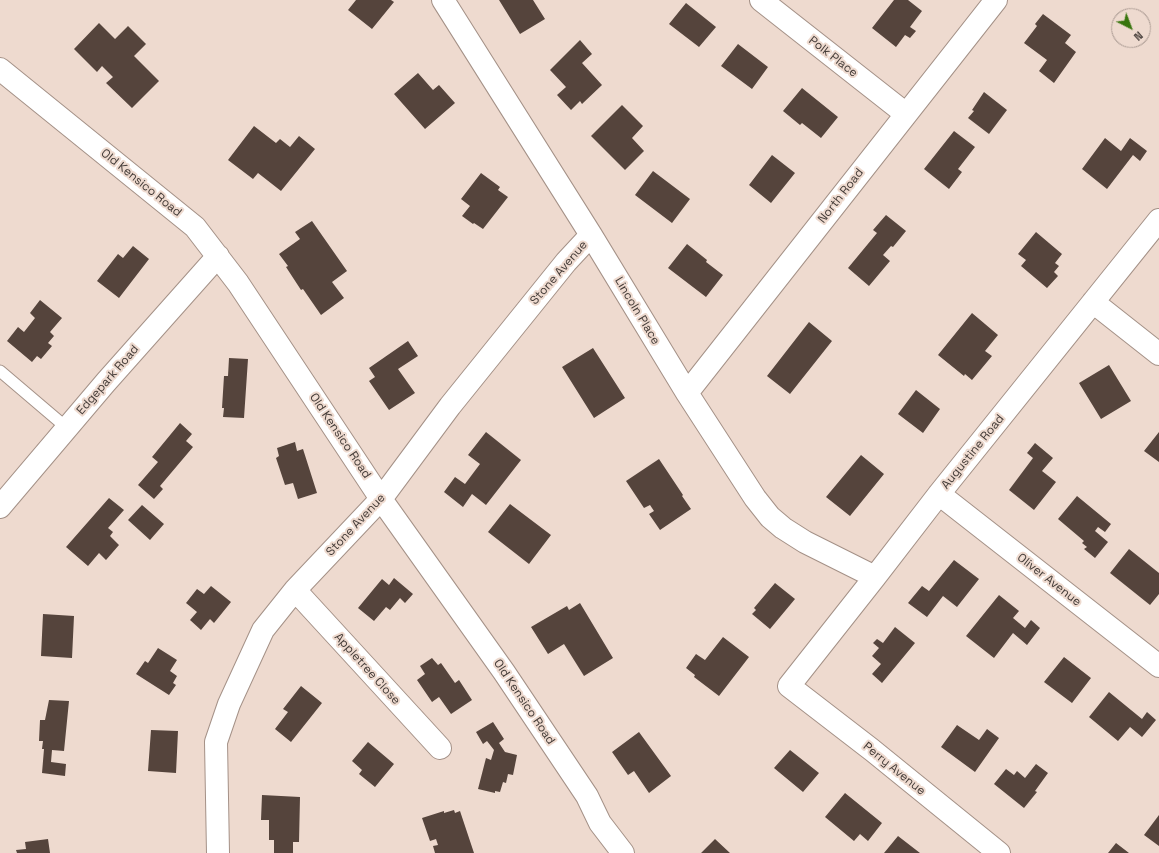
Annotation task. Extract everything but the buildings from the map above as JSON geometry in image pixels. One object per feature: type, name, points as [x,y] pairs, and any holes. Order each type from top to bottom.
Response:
[{"type":"street","name":"Lincoln Place","points":[[443,0],[591,235],[687,393],[755,498],[770,518],[783,528],[805,542],[875,578]]},
{"type":"street","name":"Polk Place","points":[[761,0],[906,114]]},
{"type":"street","name":"North Road","points":[[687,393],[996,0]]},
{"type":"street","name":"Old Kensico Road","points":[[0,69],[195,227],[238,283],[381,499],[504,672],[587,796],[600,823],[624,853]]},
{"type":"street","name":"Augustine Road","points":[[789,686],[875,578],[939,494],[1159,220]]},
{"type":"street","name":"Stone Avenue","points":[[218,853],[216,742],[229,704],[263,630],[295,590],[381,499],[450,406],[566,262],[591,235]]},
{"type":"street","name":"Edgepark Road","points":[[0,507],[67,428],[218,256]]},
{"type":"street","points":[[1093,302],[1159,354]]},
{"type":"street","name":"Oliver Avenue","points":[[939,494],[1159,666]]},
{"type":"street","name":"Appletree Close","points":[[295,590],[440,748]]},
{"type":"street","name":"Perry Avenue","points":[[789,686],[872,750],[999,853]]},
{"type":"lane","points":[[0,371],[67,428]]}]
